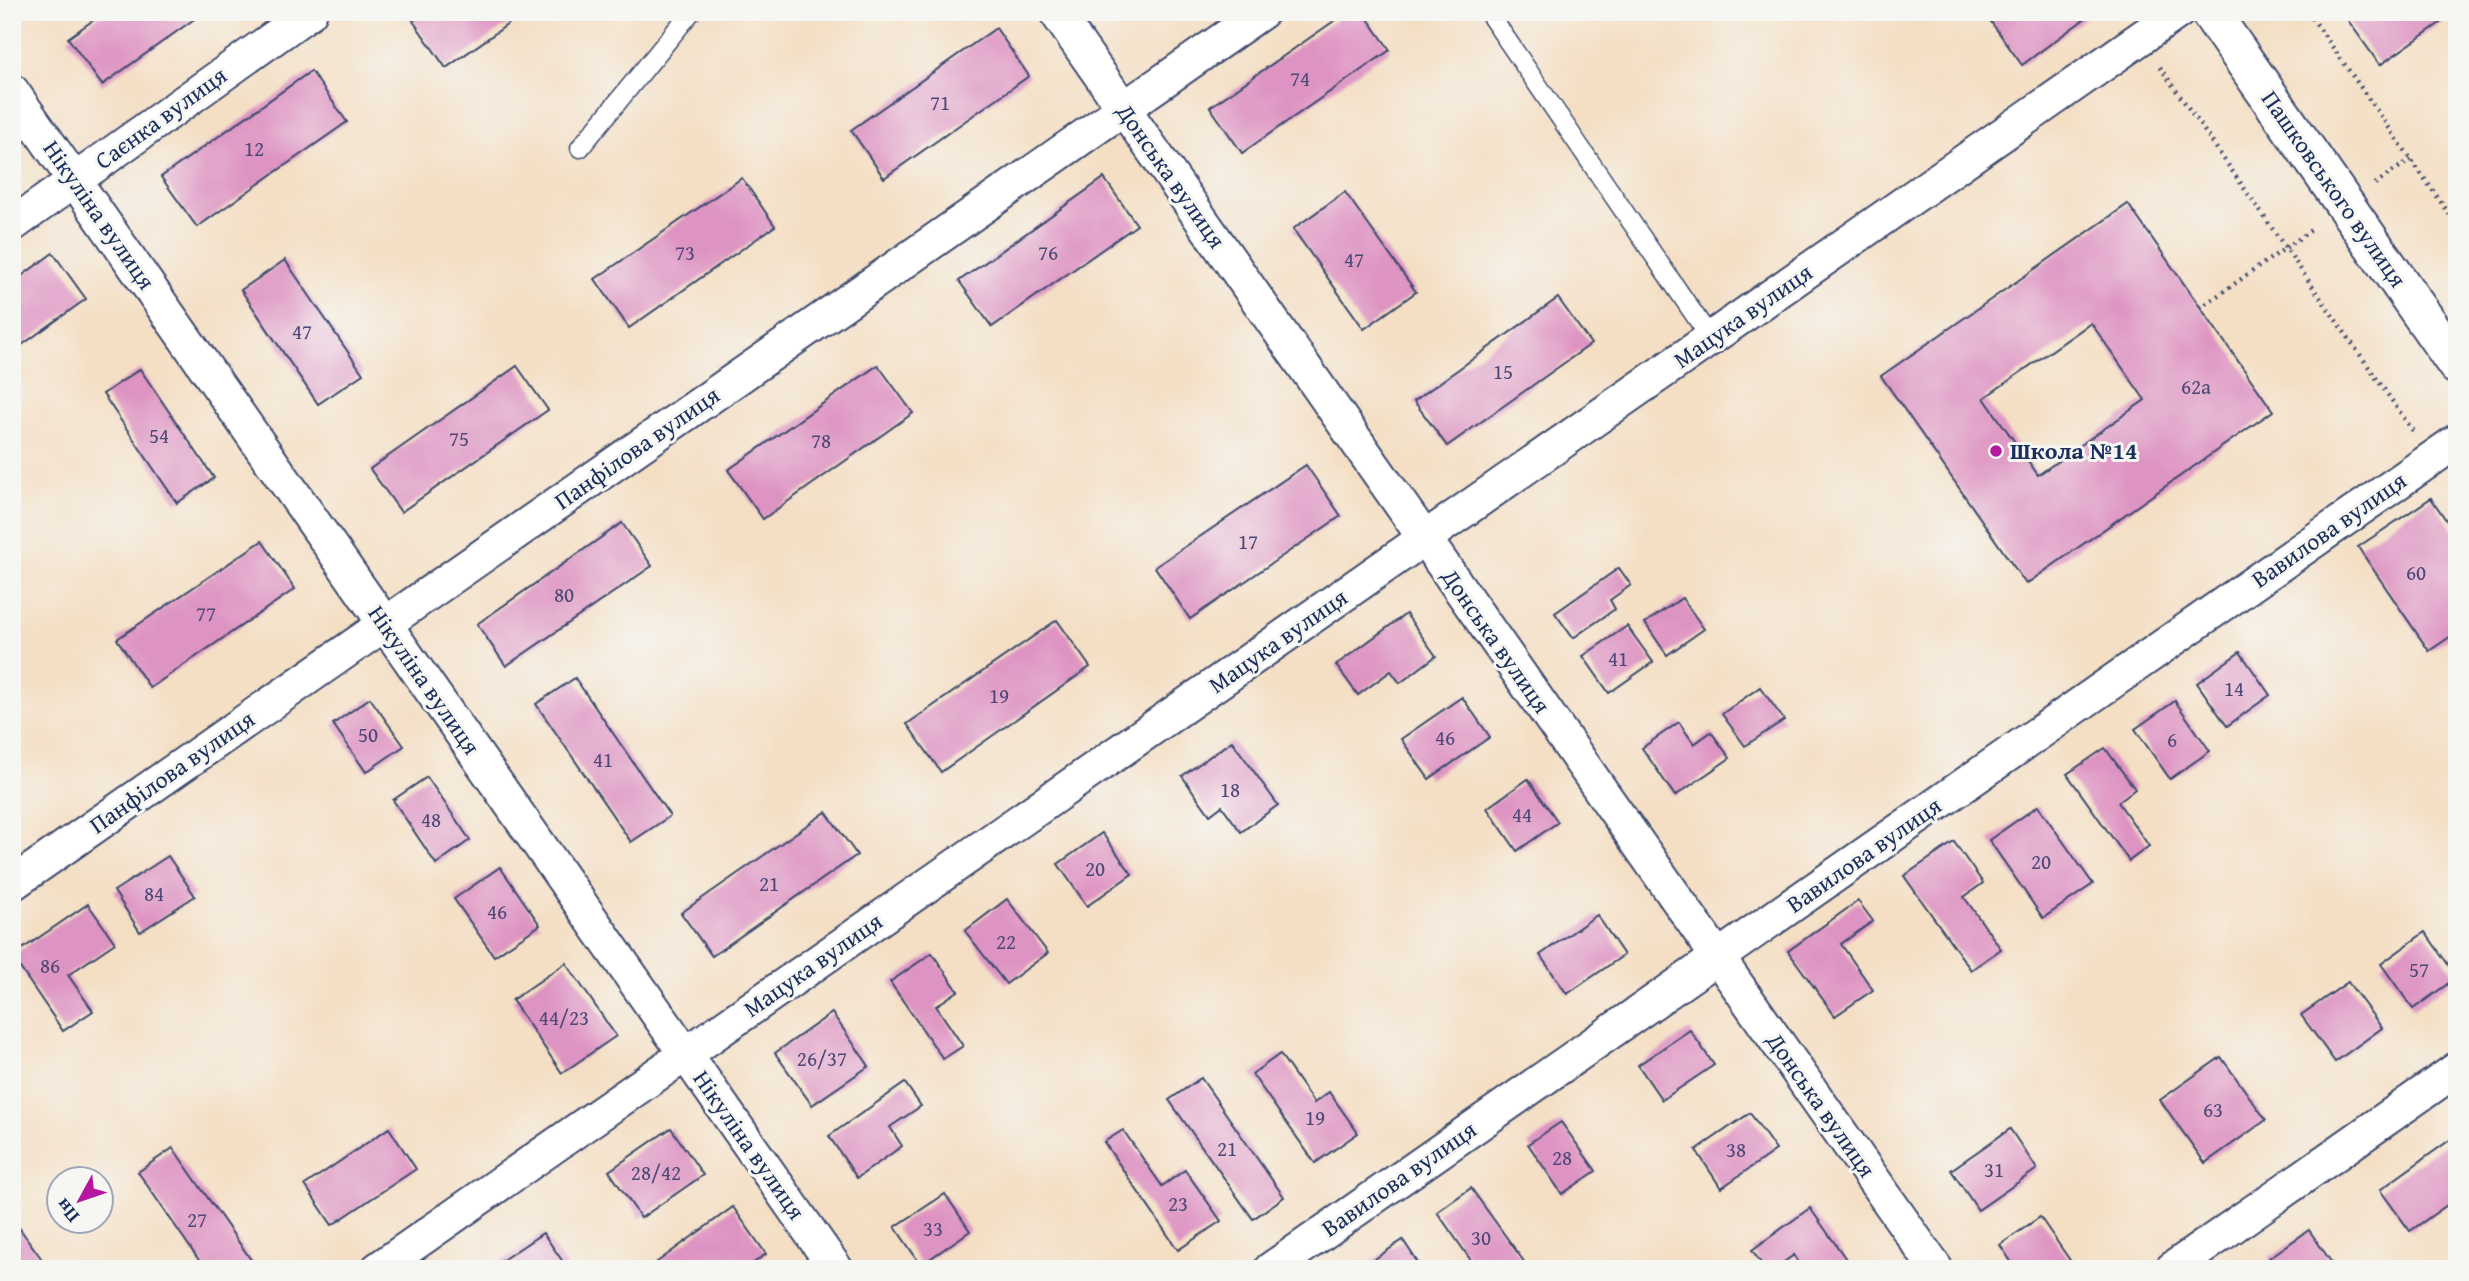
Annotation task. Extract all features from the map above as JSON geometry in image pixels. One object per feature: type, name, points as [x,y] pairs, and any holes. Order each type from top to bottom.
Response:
[{"type":"street","name":"Саєнка вулиця","points":[[12,225],[310,12]]},
{"type":"street","name":"Донська вулиця","points":[[1056,12],[1936,1269]]},
{"type":"street","name":"Панфілова вулиця","points":[[12,884],[1262,12]]},
{"type":"street","name":"Мацука вулиця","points":[[378,1269],[2178,12]]},
{"type":"street","name":"Пашковського вулиця","points":[[2210,12],[2457,365]]},
{"type":"street","name":"Нікуліна вулиця","points":[[12,91],[836,1269]]},
{"type":"street","name":"Вавилова вулиця","points":[[1271,1269],[2444,449]]},
{"type":"street","points":[[2172,1269],[2457,1069]]},
{"type":"lane","points":[[580,148],[691,12]]},
{"type":"lane","points":[[1488,12],[1711,339]]},
{"type":"path","points":[[2308,12],[2457,225]]},
{"type":"path","points":[[2140,39],[2285,247],[2444,449]]},
{"type":"path","points":[[2200,308],[2411,159]]},
{"type":"building","points":[[105,12],[204,12],[102,85],[68,38]]},
{"type":"building","points":[[425,12],[525,12],[446,68],[413,21]]},
{"type":"building","points":[[1347,12],[1363,12],[1390,50],[1242,153],[1210,107]]},
{"type":"building","points":[[1984,12],[2094,12],[2022,65]]},
{"type":"building","points":[[2342,12],[2447,12],[2450,16],[2380,65]]},
{"type":"building","points":[[996,28],[1029,76],[884,178],[851,130]]},
{"type":"building","points":[[311,71],[347,122],[197,227],[161,177]]},
{"type":"building","points":[[742,178],[775,226],[629,328],[595,279]]},
{"type":"building","points":[[1104,178],[1137,225],[992,327],[959,281]]},
{"type":"building","points":[[1345,192],[1416,292],[1364,329],[1293,229]]},
{"type":"building","points":[[2128,204],[2273,411],[2026,584],[1881,376]],"holes":[[[2091,323],[2145,400],[2038,475],[1984,398]]]},
{"type":"building","points":[[53,253],[86,299],[12,352],[12,283]]},
{"type":"building","points":[[285,260],[363,374],[318,404],[241,290]]},
{"type":"building","points":[[1558,298],[1591,344],[1447,446],[1414,401]]},
{"type":"building","points":[[878,365],[913,413],[763,519],[728,470]]},
{"type":"building","points":[[517,366],[548,410],[401,512],[370,469]]},
{"type":"building","points":[[140,369],[214,478],[177,503],[103,394]]},
{"type":"building","points":[[1306,465],[1341,516],[1190,619],[1155,567]]},
{"type":"building","points":[[2431,498],[2457,536],[2457,632],[2429,651],[2358,547]]},
{"type":"building","points":[[622,523],[652,566],[506,666],[477,624]]},
{"type":"building","points":[[262,541],[295,589],[150,688],[117,639]]},
{"type":"building","points":[[1619,568],[1631,585],[1610,600],[1615,609],[1573,638],[1555,613]]},
{"type":"building","points":[[1682,598],[1704,629],[1667,655],[1645,623]]},
{"type":"building","points":[[1406,614],[1436,656],[1400,683],[1391,671],[1358,695],[1336,665]]},
{"type":"building","points":[[1057,620],[1090,667],[941,772],[907,724]]},
{"type":"building","points":[[1627,626],[1653,662],[1609,693],[1583,656]]},
{"type":"building","points":[[2240,652],[2270,695],[2227,726],[2197,683]]},
{"type":"building","points":[[575,678],[670,816],[631,842],[536,704]]},
{"type":"building","points":[[1760,687],[1784,720],[1745,746],[1722,714]]},
{"type":"building","points":[[1462,697],[1490,737],[1429,779],[1401,739]]},
{"type":"building","points":[[370,698],[404,746],[366,772],[333,724]]},
{"type":"building","points":[[2175,701],[2210,751],[2170,779],[2135,729]]},
{"type":"building","points":[[1679,722],[1694,744],[1711,732],[1730,758],[1675,796],[1642,748]]},
{"type":"building","points":[[1232,741],[1278,805],[1241,832],[1222,806],[1210,815],[1182,776]]},
{"type":"building","points":[[2105,748],[2135,789],[2118,802],[2149,846],[2129,861],[2067,774]]},
{"type":"building","points":[[427,777],[470,840],[436,864],[393,800]]},
{"type":"building","points":[[1528,779],[1558,822],[1517,851],[1487,808]]},
{"type":"building","points":[[2038,806],[2093,884],[2043,918],[1989,840]]},
{"type":"building","points":[[826,812],[857,855],[712,956],[681,913]]},
{"type":"building","points":[[1102,833],[1132,874],[1087,906],[1058,864]]},
{"type":"building","points":[[1954,842],[1983,883],[1964,897],[2001,949],[1971,970],[1904,876]]},
{"type":"building","points":[[168,856],[195,896],[140,932],[114,891]]},
{"type":"building","points":[[500,867],[540,925],[494,956],[454,899]]},
{"type":"building","points":[[1007,899],[1048,953],[1006,984],[965,931]]},
{"type":"building","points":[[1858,901],[1873,921],[1841,944],[1873,990],[1835,1016],[1788,951]]},
{"type":"building","points":[[88,904],[115,943],[68,975],[93,1011],[63,1031],[12,956]]},
{"type":"building","points":[[1597,915],[1624,955],[1567,994],[1540,955]]},
{"type":"building","points":[[2425,932],[2457,977],[2413,1009],[2381,964]]},
{"type":"building","points":[[932,953],[958,991],[936,1006],[963,1046],[943,1059],[890,982]]},
{"type":"building","points":[[566,963],[616,1036],[562,1073],[512,1000]]},
{"type":"building","points":[[2348,982],[2382,1028],[2335,1062],[2301,1015]]},
{"type":"building","points":[[832,1013],[869,1066],[812,1105],[775,1053]]},
{"type":"building","points":[[1690,1030],[1714,1065],[1662,1100],[1638,1065]]},
{"type":"building","points":[[1280,1054],[1314,1103],[1329,1092],[1358,1133],[1315,1163],[1252,1074]]},
{"type":"building","points":[[2221,1057],[2266,1120],[2205,1163],[2160,1100]]},
{"type":"building","points":[[1201,1078],[1284,1197],[1253,1219],[1169,1100]]},
{"type":"building","points":[[905,1083],[921,1106],[890,1127],[902,1146],[857,1178],[829,1136]]},
{"type":"building","points":[[1750,1113],[1776,1150],[1721,1188],[1696,1150]]},
{"type":"building","points":[[1561,1122],[1596,1171],[1562,1194],[1528,1144]]},
{"type":"building","points":[[389,1128],[416,1169],[332,1225],[305,1185]]},
{"type":"building","points":[[671,1128],[703,1175],[641,1218],[609,1171]]},
{"type":"building","points":[[2010,1129],[2037,1169],[1978,1210],[1951,1170]]},
{"type":"building","points":[[1123,1130],[1162,1186],[1185,1170],[1221,1221],[1178,1250],[1104,1142]]},
{"type":"building","points":[[2454,1137],[2457,1142],[2457,1198],[2410,1231],[2380,1190]]},
{"type":"building","points":[[173,1148],[256,1267],[254,1269],[205,1269],[138,1172]]},
{"type":"building","points":[[1471,1188],[1525,1263],[1517,1269],[1477,1269],[1437,1212]]},
{"type":"building","points":[[945,1194],[970,1231],[921,1265],[895,1227]]},
{"type":"building","points":[[733,1207],[766,1254],[745,1269],[655,1269],[653,1265]]},
{"type":"building","points":[[1810,1208],[1853,1269],[1803,1269],[1794,1255],[1774,1269],[1765,1269],[1752,1250]]},
{"type":"building","points":[[2040,1217],[2076,1269],[2016,1269],[2000,1245]]},
{"type":"building","points":[[12,1218],[49,1269],[12,1269]]},
{"type":"building","points":[[2309,1230],[2336,1269],[2276,1269],[2269,1258]]},
{"type":"building","points":[[543,1233],[568,1269],[489,1269]]},
{"type":"building","points":[[1403,1240],[1422,1269],[1360,1269]]},
{"type":"place","name":"Школа №14","points":[[1996,451]]}]
